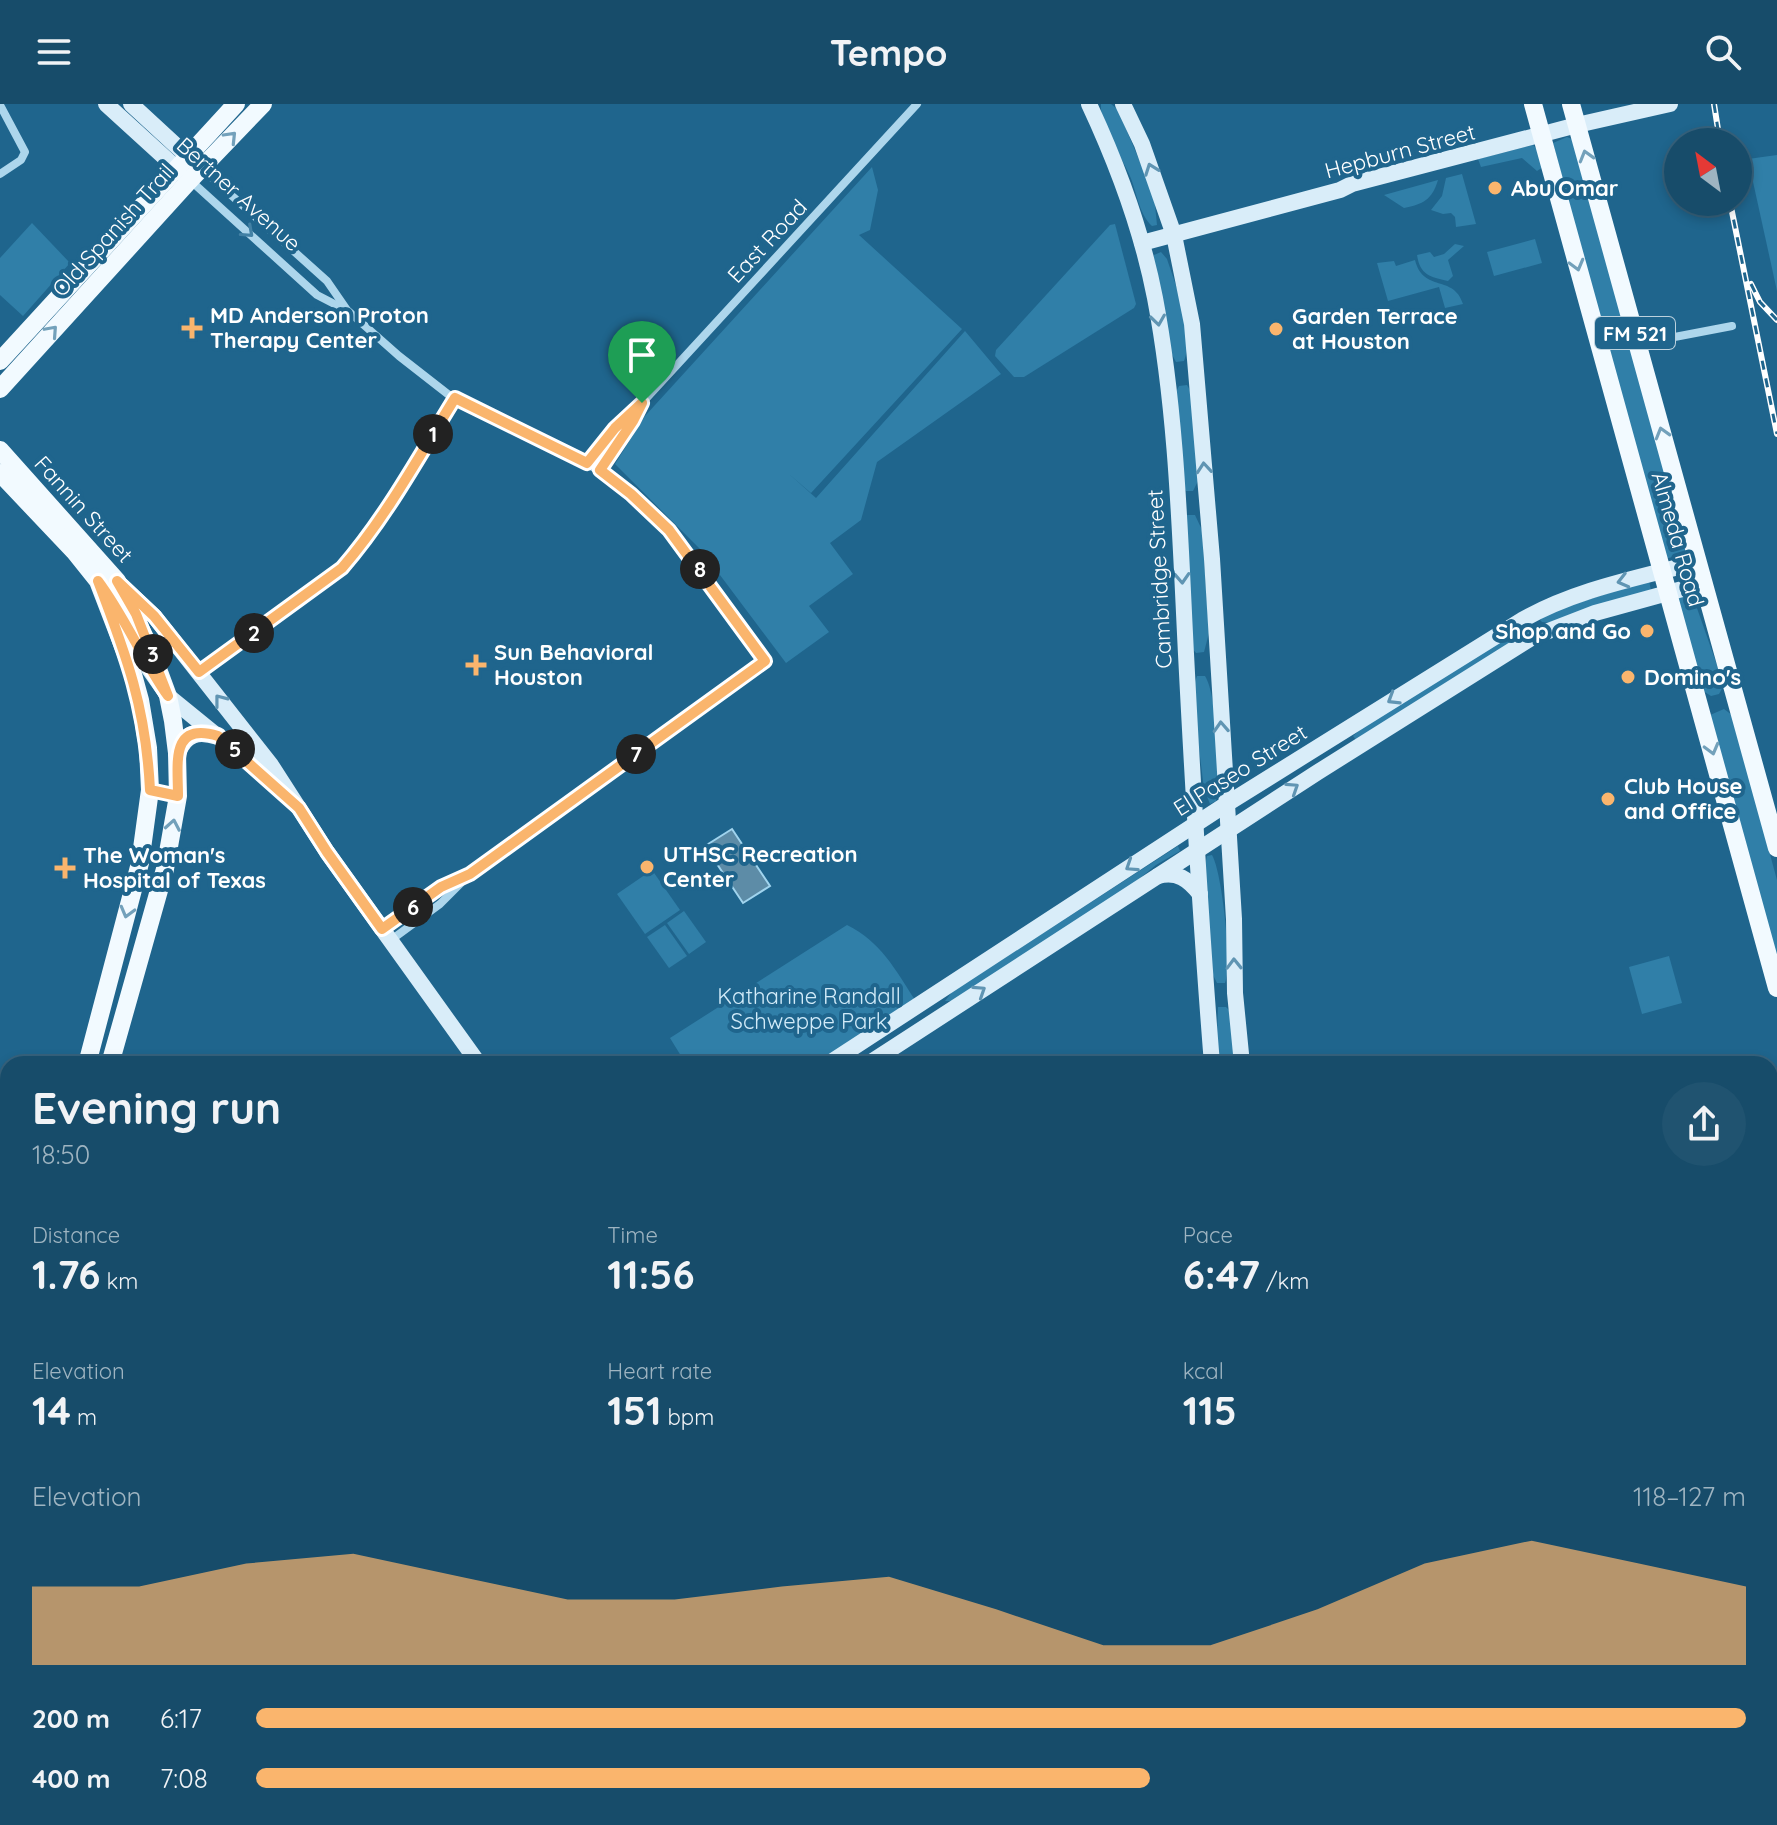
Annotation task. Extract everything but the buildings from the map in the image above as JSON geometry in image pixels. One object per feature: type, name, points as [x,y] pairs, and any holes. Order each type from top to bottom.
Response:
[{"type":"main road","name":"Old Spanish Trail","points":[[0,389],[73,308],[189,168],[236,104]]},
{"type":"main road","name":"Old Spanish Trail","points":[[0,361],[59,295],[189,168],[263,104]]},
{"type":"main road","name":"Almeda Road","points":[[1533,104],[1777,988]]},
{"type":"main road","name":"Almeda Road","points":[[1571,104],[1777,848]]},
{"type":"main road","points":[[59,295],[73,308]]},
{"type":"main road","name":"Fannin Street","points":[[0,450],[136,614],[168,696],[177,753],[178,796],[165,869],[112,1056]]},
{"type":"main road","name":"Fannin Street","points":[[0,473],[67,533]]},
{"type":"main road","name":"Fannin Street","points":[[89,1056],[140,863],[150,790],[148,748],[140,700],[108,581]]},
{"type":"main road","points":[[1700,703],[1735,696]]},
{"type":"main road","points":[[177,753],[181,742],[196,732],[204,731],[218,736]]},
{"type":"main road","points":[[150,790],[178,796]]},
{"type":"street","name":"Bertner Avenue","points":[[106,104],[319,273],[347,310],[399,356],[455,398],[600,470],[631,494],[669,530],[765,661],[470,874]]},
{"type":"street","name":"Bertner Avenue","points":[[131,104],[189,168],[317,295],[347,310]]},
{"type":"street","name":"East Road","points":[[587,463],[615,428],[642,403],[917,104]]},
{"type":"street","name":"Cambridge Street","points":[[1089,104],[1119,173],[1142,243],[1155,298],[1166,374],[1178,504],[1212,1056]]},
{"type":"street","points":[[1123,104],[1142,144],[1174,235],[1192,324],[1207,502],[1241,1056]]},
{"type":"street","name":"Hepburn Street","points":[[1142,243],[1340,190],[1352,184],[1670,104]]},
{"type":"street","points":[[0,105],[25,152],[21,160],[0,174]]},
{"type":"street","points":[[1638,344],[1732,326]]},
{"type":"street","points":[[1166,374],[1196,373]]},
{"type":"street","points":[[199,672],[342,568],[395,497],[455,398]]},
{"type":"street","name":"East Road","points":[[600,470],[642,403]]},
{"type":"street","points":[[1178,504],[1207,502]]},
{"type":"street","name":"El Paseo Street","points":[[841,1056],[1225,805],[1522,620],[1566,599],[1698,562]]},
{"type":"street","points":[[108,581],[154,616],[271,765],[327,852],[473,1056]]},
{"type":"street","name":"El Paseo Street","points":[[880,1056],[1350,751],[1533,637],[1595,613],[1704,583]]},
{"type":"street","points":[[1522,620],[1533,637]]},
{"type":"street","points":[[1186,660],[1216,659]]},
{"type":"street","points":[[168,696],[299,808]]},
{"type":"street","points":[[1339,734],[1350,751]]},
{"type":"street","points":[[1223,771],[1240,782],[1258,785]]},
{"type":"street","points":[[386,934],[441,887],[470,874]]},
{"type":"street","points":[[386,934],[440,904],[470,874]]},
{"type":"street","points":[[1152,879],[1166,874],[1180,876],[1200,894]]},
{"type":"street","points":[[1208,996],[1235,993]]},
{"type":"street","points":[[930,999],[938,1018]]},
{"type":"green space","points":[[1101,104],[1111,104],[1118,110],[1154,195],[1157,225],[1152,226],[1144,215],[1129,174],[1107,132]]},
{"type":"green space","points":[[1567,137],[1572,139],[1687,553],[1665,559],[1553,143]]},
{"type":"green space","points":[[1533,145],[1539,151],[1543,167],[1537,171],[1522,158],[1481,167],[1478,159]]},
{"type":"green space","points":[[1777,155],[1777,291],[1752,177],[1752,158]]},
{"type":"green space","points":[[872,167],[878,190],[870,230],[859,235],[962,329],[811,493],[789,474],[816,498],[965,331],[1001,374],[877,462],[861,520],[830,543],[853,574],[809,606],[829,632],[786,663],[702,551],[615,464],[645,416]]},
{"type":"green space","points":[[1462,174],[1476,224],[1456,227],[1455,217],[1451,213],[1431,210],[1442,196],[1446,178]]},
{"type":"green space","points":[[1438,180],[1430,197],[1422,203],[1404,208],[1384,195]]},
{"type":"green space","points":[[32,223],[70,263],[23,316],[0,295],[0,258]]},
{"type":"green space","points":[[1115,224],[1136,304],[1134,308],[1024,377],[1014,377],[995,356],[996,350],[1110,225]]},
{"type":"green space","points":[[1535,239],[1542,263],[1494,276],[1487,252]]},
{"type":"green space","points":[[1455,244],[1464,246],[1448,260],[1453,276],[1448,281],[1423,271],[1417,255],[1430,252],[1434,257],[1444,254]]},
{"type":"green space","points":[[1161,252],[1167,259],[1186,324],[1187,350],[1184,361],[1176,362],[1168,347],[1153,267],[1154,255]]},
{"type":"green space","points":[[1415,260],[1425,277],[1453,289],[1463,304],[1445,308],[1439,287],[1388,301],[1377,263],[1394,261],[1396,266]]},
{"type":"green space","points":[[1187,385],[1191,392],[1198,481],[1193,491],[1186,491],[1180,481],[1174,396],[1179,386]]},
{"type":"green space","points":[[1187,515],[1195,515],[1202,530],[1209,633],[1204,652],[1196,653],[1192,648],[1183,524]]},
{"type":"green space","points":[[1649,580],[1651,591],[1550,623],[1540,620],[1547,613]]},
{"type":"green space","points":[[1692,594],[1724,685],[1719,694],[1711,696],[1700,689],[1677,598]]},
{"type":"green space","points":[[1518,631],[1519,636],[1509,644],[1357,741],[1353,736],[1364,726]]},
{"type":"green space","points":[[1197,676],[1205,676],[1215,717],[1217,790],[1216,801],[1210,804],[1204,789],[1192,691]]},
{"type":"green space","points":[[1724,709],[1732,715],[1777,880],[1777,966],[1710,715]]},
{"type":"green space","points":[[1178,846],[1180,851],[1156,865],[1118,896],[954,1001],[945,1001],[952,992]]},
{"type":"green space","points":[[1212,855],[1225,918],[1225,983],[1217,983],[1213,975],[1204,870],[1207,856]]},
{"type":"green space","points":[[652,870],[680,910],[645,934],[617,894]]},
{"type":"green space","points":[[684,911],[706,942],[689,954],[667,923]]},
{"type":"green space","points":[[665,925],[687,956],[669,968],[647,937]]},
{"type":"green space","name":"Katharine Randall Schweppe Park","points":[[847,925],[878,948],[915,1000],[828,1056],[681,1056],[670,1038]]},
{"type":"green space","points":[[1669,956],[1682,1003],[1642,1014],[1629,967]]},
{"type":"green space","points":[[1218,1007],[1226,1007],[1230,1011],[1236,1056],[1216,1056]]},
{"type":"shaded area","points":[[732,829],[770,886],[743,903],[705,846]]},
{"type":"railway","points":[[1714,104],[1718,128]]},
{"type":"railway","points":[[1733,216],[1777,434]]},
{"type":"railway","points":[[1751,284],[1760,302],[1777,320]]},
{"type":"place","name":"Abu Omar","points":[[1495,188]]},
{"type":"place","name":"MD Anderson Proton Therapy Center","points":[[192,328]]},
{"type":"place","name":"Garden Terrace at Houston","points":[[1276,329]]},
{"type":"place","name":"Shop and Go","points":[[1647,631]]},
{"type":"place","name":"Sun Behavioral Houston","points":[[476,665]]},
{"type":"place","name":"Domino's","points":[[1628,677]]},
{"type":"place","name":"Club House and Office","points":[[1608,799]]},
{"type":"place","name":"UTHSC Recreation Center","points":[[647,867]]},
{"type":"place","name":"The Woman's Hospital of Texas","points":[[65,868]]},
{"type":"route","points":[[455,398],[587,463],[615,428],[642,403],[600,470],[669,530],[765,661],[470,874],[441,887],[382,929],[299,808],[218,736],[204,731],[196,732],[181,742],[177,753],[178,796],[150,790],[148,748],[140,700],[122,641],[98,581],[122,615],[149,669],[168,696],[136,614],[117,581],[154,616],[199,672],[342,568],[395,497],[455,398]]}]
